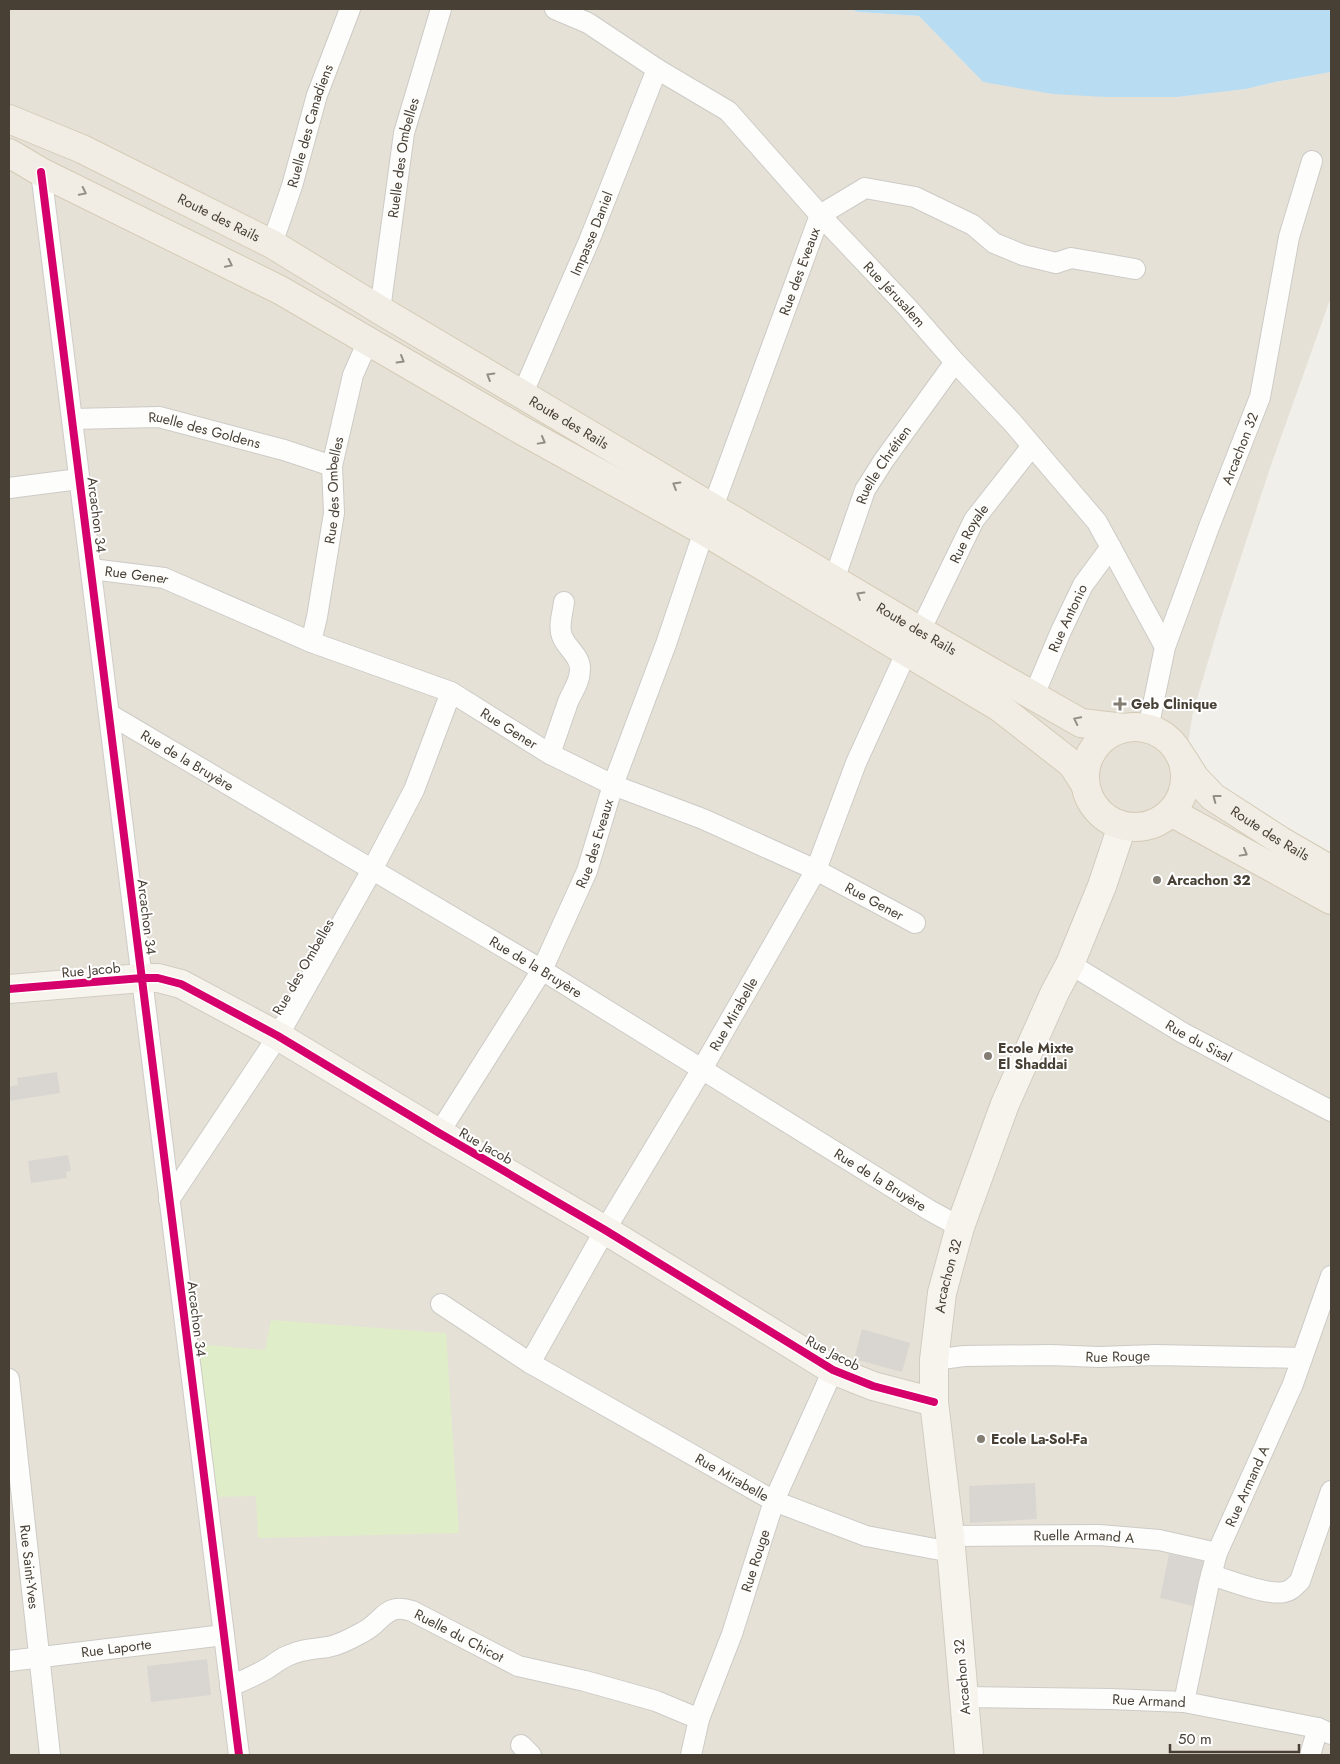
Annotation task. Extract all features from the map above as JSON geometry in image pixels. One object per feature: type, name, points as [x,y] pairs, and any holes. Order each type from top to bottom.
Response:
[{"type":"main road","name":"Route des Rails","points":[[9,118],[82,149],[272,244],[522,395],[708,519],[914,641],[1034,695],[1080,723],[1136,729]]},
{"type":"main road","name":"Route des Rails","points":[[9,153],[41,172],[280,290],[521,430],[834,580],[1072,764],[1085,784]]},
{"type":"main road","points":[[1136,729],[1163,736],[1175,747],[1182,760],[1185,774],[1184,788],[1179,801],[1171,812],[1160,821],[1148,826],[1135,828],[1122,826],[1108,820],[1097,810],[1089,798],[1085,784],[1085,770],[1090,755],[1098,743],[1110,734],[1136,729]]},
{"type":"main road","name":"Route des Rails","points":[[1175,747],[1194,778],[1213,797],[1281,841],[1331,870]]},
{"type":"main road","name":"Route des Rails","points":[[1171,812],[1331,900]]},
{"type":"street","name":"Ruelle des Canadiens","points":[[272,244],[292,186],[317,95],[350,9]]},
{"type":"street","name":"Ruelle des Ombelles","points":[[380,310],[404,133],[441,9]]},
{"type":"street","name":"Rue Jérusalem","points":[[555,9],[588,23],[657,69],[728,111],[820,215],[907,307],[954,362],[1012,422],[1097,522],[1165,648]]},
{"type":"street","name":"Impasse Daniel","points":[[522,395],[589,241],[657,69]]},
{"type":"street","name":"Arcachon 32","points":[[1136,729],[1209,527],[1260,397],[1289,237],[1312,161]]},
{"type":"street","name":"Arcachon 34","points":[[41,172],[239,1755]]},
{"type":"street","name":"Rue des Eveaux","points":[[439,1134],[542,970],[587,871],[613,785],[666,644],[708,519],[820,215],[865,188],[916,197],[973,225],[994,243],[1023,255],[1056,263],[1071,258],[1135,269]]},
{"type":"street","name":"Rue des Ombelles","points":[[311,642],[317,617],[334,513],[332,466],[353,375],[368,341]]},
{"type":"street","name":"Ruelle Chrétien","points":[[834,580],[865,490],[884,460],[954,362]]},
{"type":"street","name":"Ruelle des Goldens","points":[[72,419],[159,417],[284,450],[332,466]]},
{"type":"street","name":"Rue Royale","points":[[914,641],[974,520],[1032,446]]},
{"type":"street","points":[[9,488],[79,479]]},
{"type":"street","name":"Rue Antonio","points":[[1034,695],[1083,585],[1111,547]]},
{"type":"street","name":"Rue Gener","points":[[91,569],[164,578],[311,642],[451,692],[550,754],[613,785],[703,819],[816,870],[915,922]]},
{"type":"street","points":[[550,754],[569,701],[578,682],[581,668],[576,656],[567,646],[561,635],[560,626],[564,602]]},
{"type":"street","name":"Rue Mirabelle","points":[[530,1363],[816,870],[856,763],[914,641]]},
{"type":"street","name":"Rue des Ombelles","points":[[169,1200],[278,1036],[372,870],[414,790],[451,692]]},
{"type":"street","name":"Rue de la Bruyère","points":[[109,714],[542,970],[928,1210],[960,1227]]},
{"type":"street","name":"Arcachon 32","points":[[969,1755],[950,1544],[934,1402],[934,1360],[942,1293],[960,1227],[1005,1104],[1055,992],[1070,964],[1102,886],[1122,826]]},
{"type":"street","name":"Rue du Sisal","points":[[1070,964],[1183,1034],[1331,1111]]},
{"type":"street","name":"Rue Jacob","points":[[9,989],[142,978],[158,978],[181,984],[278,1036],[439,1134],[606,1230],[833,1370],[873,1386],[934,1402]]},
{"type":"street","name":"Rue Armand A","points":[[1184,1702],[1217,1553],[1293,1384],[1331,1276]]},
{"type":"street","name":"Rue Mirabelle","points":[[441,1304],[530,1363],[774,1501],[866,1536],[950,1544]]},
{"type":"street","name":"Rue Rouge","points":[[934,1360],[964,1356],[1016,1355],[1302,1358]]},
{"type":"street","name":"Rue Rouge","points":[[691,1755],[699,1719],[732,1634],[774,1501],[833,1370]]},
{"type":"street","name":"Rue Saint-Yves","points":[[9,1379],[50,1755]]},
{"type":"street","points":[[1211,1575],[1269,1592],[1292,1590],[1300,1581],[1331,1491]]},
{"type":"street","name":"Ruelle Armand A","points":[[950,1544],[1100,1535],[1159,1540],[1217,1553]]},
{"type":"street","name":"Ruelle du Chicot","points":[[230,1686],[250,1678],[287,1656],[304,1650],[330,1647],[350,1639],[368,1629],[393,1608],[402,1608],[412,1611],[518,1666],[585,1681],[656,1701],[699,1719]]},
{"type":"street","name":"Rue Laporte","points":[[9,1661],[224,1635]]},
{"type":"street","name":"Rue Armand","points":[[963,1697],[1184,1702],[1325,1731]]},
{"type":"street","points":[[1310,1755],[1325,1731]]},
{"type":"shaded area","points":[[9,9],[850,9],[858,12],[919,16],[983,82],[1105,97],[1177,97],[1246,89],[1331,72],[1331,297],[1270,468],[1221,618],[1193,712],[1186,756],[1196,797],[1331,900],[1331,1755],[9,1755]]},
{"type":"green space","points":[[271,1320],[446,1333],[459,1533],[258,1538],[256,1496],[216,1497],[196,1344],[265,1350]]},
{"type":"water","points":[[850,9],[1331,9],[1331,72],[1246,89],[1177,97],[1105,97],[1053,94],[983,82],[919,16],[858,12]]},
{"type":"building","points":[[57,1072],[60,1093],[9,1101],[9,1087],[18,1085],[17,1078]]},
{"type":"building","points":[[68,1155],[71,1171],[66,1172],[67,1178],[31,1183],[28,1161]]},
{"type":"building","points":[[862,1329],[910,1343],[902,1372],[854,1359]]},
{"type":"building","points":[[1035,1483],[1037,1519],[970,1523],[969,1486]]},
{"type":"building","points":[[1169,1554],[1203,1561],[1193,1606],[1160,1598]]},
{"type":"building","points":[[207,1659],[211,1695],[151,1702],[147,1666]]},
{"type":"cycle path","points":[[41,172],[239,1755]]},
{"type":"cycle path","points":[[9,989],[142,978],[158,978],[181,984],[278,1036],[605,1230],[833,1370],[873,1386],[934,1402]]},
{"type":"place","name":"Geb Clinique","points":[[1120,704]]},
{"type":"place","name":"Arcachon 32","points":[[1157,880]]},
{"type":"place","name":"Ecole Mixte El Shaddai","points":[[988,1056]]},
{"type":"place","name":"Ecole La-Sol-Fa","points":[[981,1439]]}]
